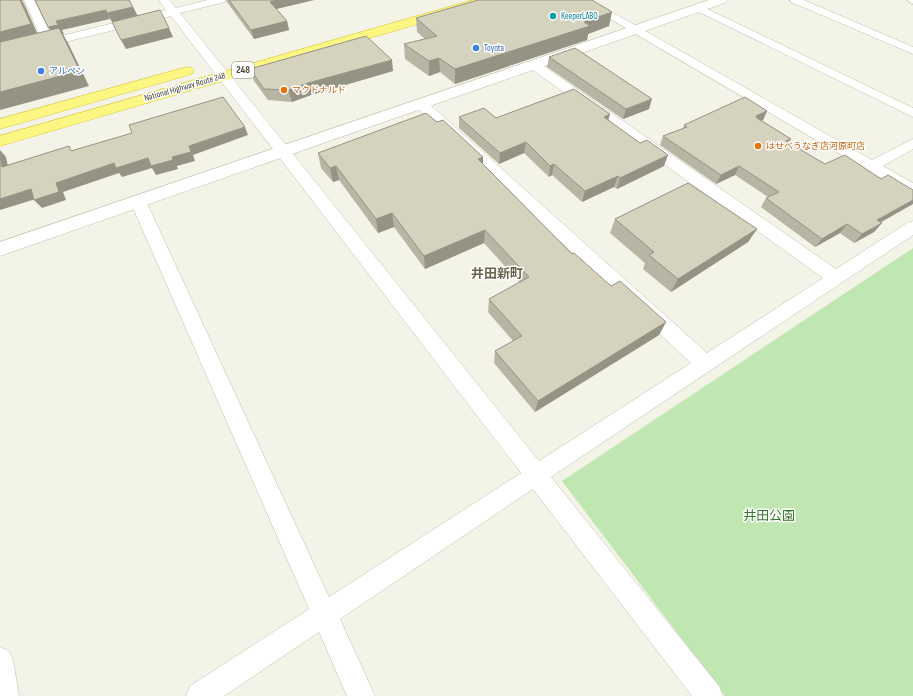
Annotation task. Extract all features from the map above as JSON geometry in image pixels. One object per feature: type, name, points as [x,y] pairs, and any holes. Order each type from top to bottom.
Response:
[{"type":"highway","points":[[380,17],[440,0]]},
{"type":"highway","name":"National Highway Route 248","points":[[0,124],[222,66],[486,0]]},
{"type":"highway","name":"National Highway Route 248","points":[[0,141],[222,66]]},
{"type":"street","points":[[29,0],[49,42]]},
{"type":"street","points":[[0,54],[49,42],[169,6],[221,0]]},
{"type":"street","points":[[583,0],[913,190]]},
{"type":"street","points":[[0,249],[721,0]]},
{"type":"street","points":[[795,0],[913,52]]},
{"type":"street","points":[[169,6],[222,66],[283,151],[709,696]]},
{"type":"street","points":[[699,8],[913,113]]},
{"type":"street","points":[[534,65],[836,278]]},
{"type":"street","points":[[421,104],[706,363]]},
{"type":"street","points":[[872,166],[913,143]]},
{"type":"street","points":[[138,201],[361,696]]},
{"type":"street","points":[[200,696],[913,226]]},
{"type":"street","points":[[0,660],[5,696]]},
{"type":"green space","name":"井田公園","points":[[913,248],[913,696],[725,696],[562,481]]},
{"type":"building","points":[[0,0],[20,0],[31,24],[0,32]]},
{"type":"building","points":[[35,0],[129,0],[133,7],[107,13],[106,10],[56,21],[58,25],[48,27]]},
{"type":"building","points":[[229,0],[276,0],[270,2],[287,21],[251,30]]},
{"type":"building","points":[[478,0],[592,0],[612,12],[584,22],[590,26],[455,69],[439,58],[429,61],[404,44],[437,36],[416,18]]},
{"type":"building","points":[[160,10],[169,28],[121,40],[112,22]]},
{"type":"building","name":"アルペン","points":[[59,28],[80,71],[0,92],[0,42]]},
{"type":"building","points":[[366,36],[392,60],[288,90],[264,89],[250,69]]},
{"type":"building","points":[[575,48],[652,99],[626,109],[549,57]]},
{"type":"building","points":[[574,89],[610,114],[604,117],[640,143],[647,140],[668,155],[620,178],[618,176],[585,191],[554,164],[550,166],[526,142],[500,153],[459,117],[484,108],[496,118]]},
{"type":"building","points":[[223,97],[245,127],[189,146],[191,152],[172,157],[173,160],[151,166],[148,158],[116,168],[114,163],[56,183],[59,192],[34,200],[31,189],[0,199],[0,156],[2,167],[69,146],[71,151],[132,133],[129,125]]},
{"type":"building","points":[[745,97],[767,111],[756,116],[757,118],[791,139],[786,141],[825,164],[845,155],[881,179],[888,175],[913,190],[913,200],[877,220],[882,223],[862,234],[847,224],[822,239],[766,198],[779,192],[739,166],[721,175],[663,136],[687,127],[684,125]]},
{"type":"building","points":[[426,113],[437,122],[443,120],[483,157],[478,159],[572,254],[574,253],[611,286],[620,281],[666,322],[538,401],[495,351],[522,336],[489,299],[529,277],[485,230],[424,256],[392,213],[376,219],[336,166],[330,168],[318,153]]},
{"type":"building","points":[[688,183],[757,229],[678,279],[649,255],[654,252],[615,219]]},
{"type":"place","name":"KeeperLABO","points":[[553,16]]},
{"type":"place","name":"Toyota","points":[[476,48]]},
{"type":"place","name":"アルペン","points":[[41,71]]},
{"type":"place","name":"マクドナルド","points":[[284,90]]},
{"type":"place","name":"はせべうなぎ店河原町店","points":[[758,146]]},
{"type":"district","name":"井田新町","points":[[497,274]]}]
